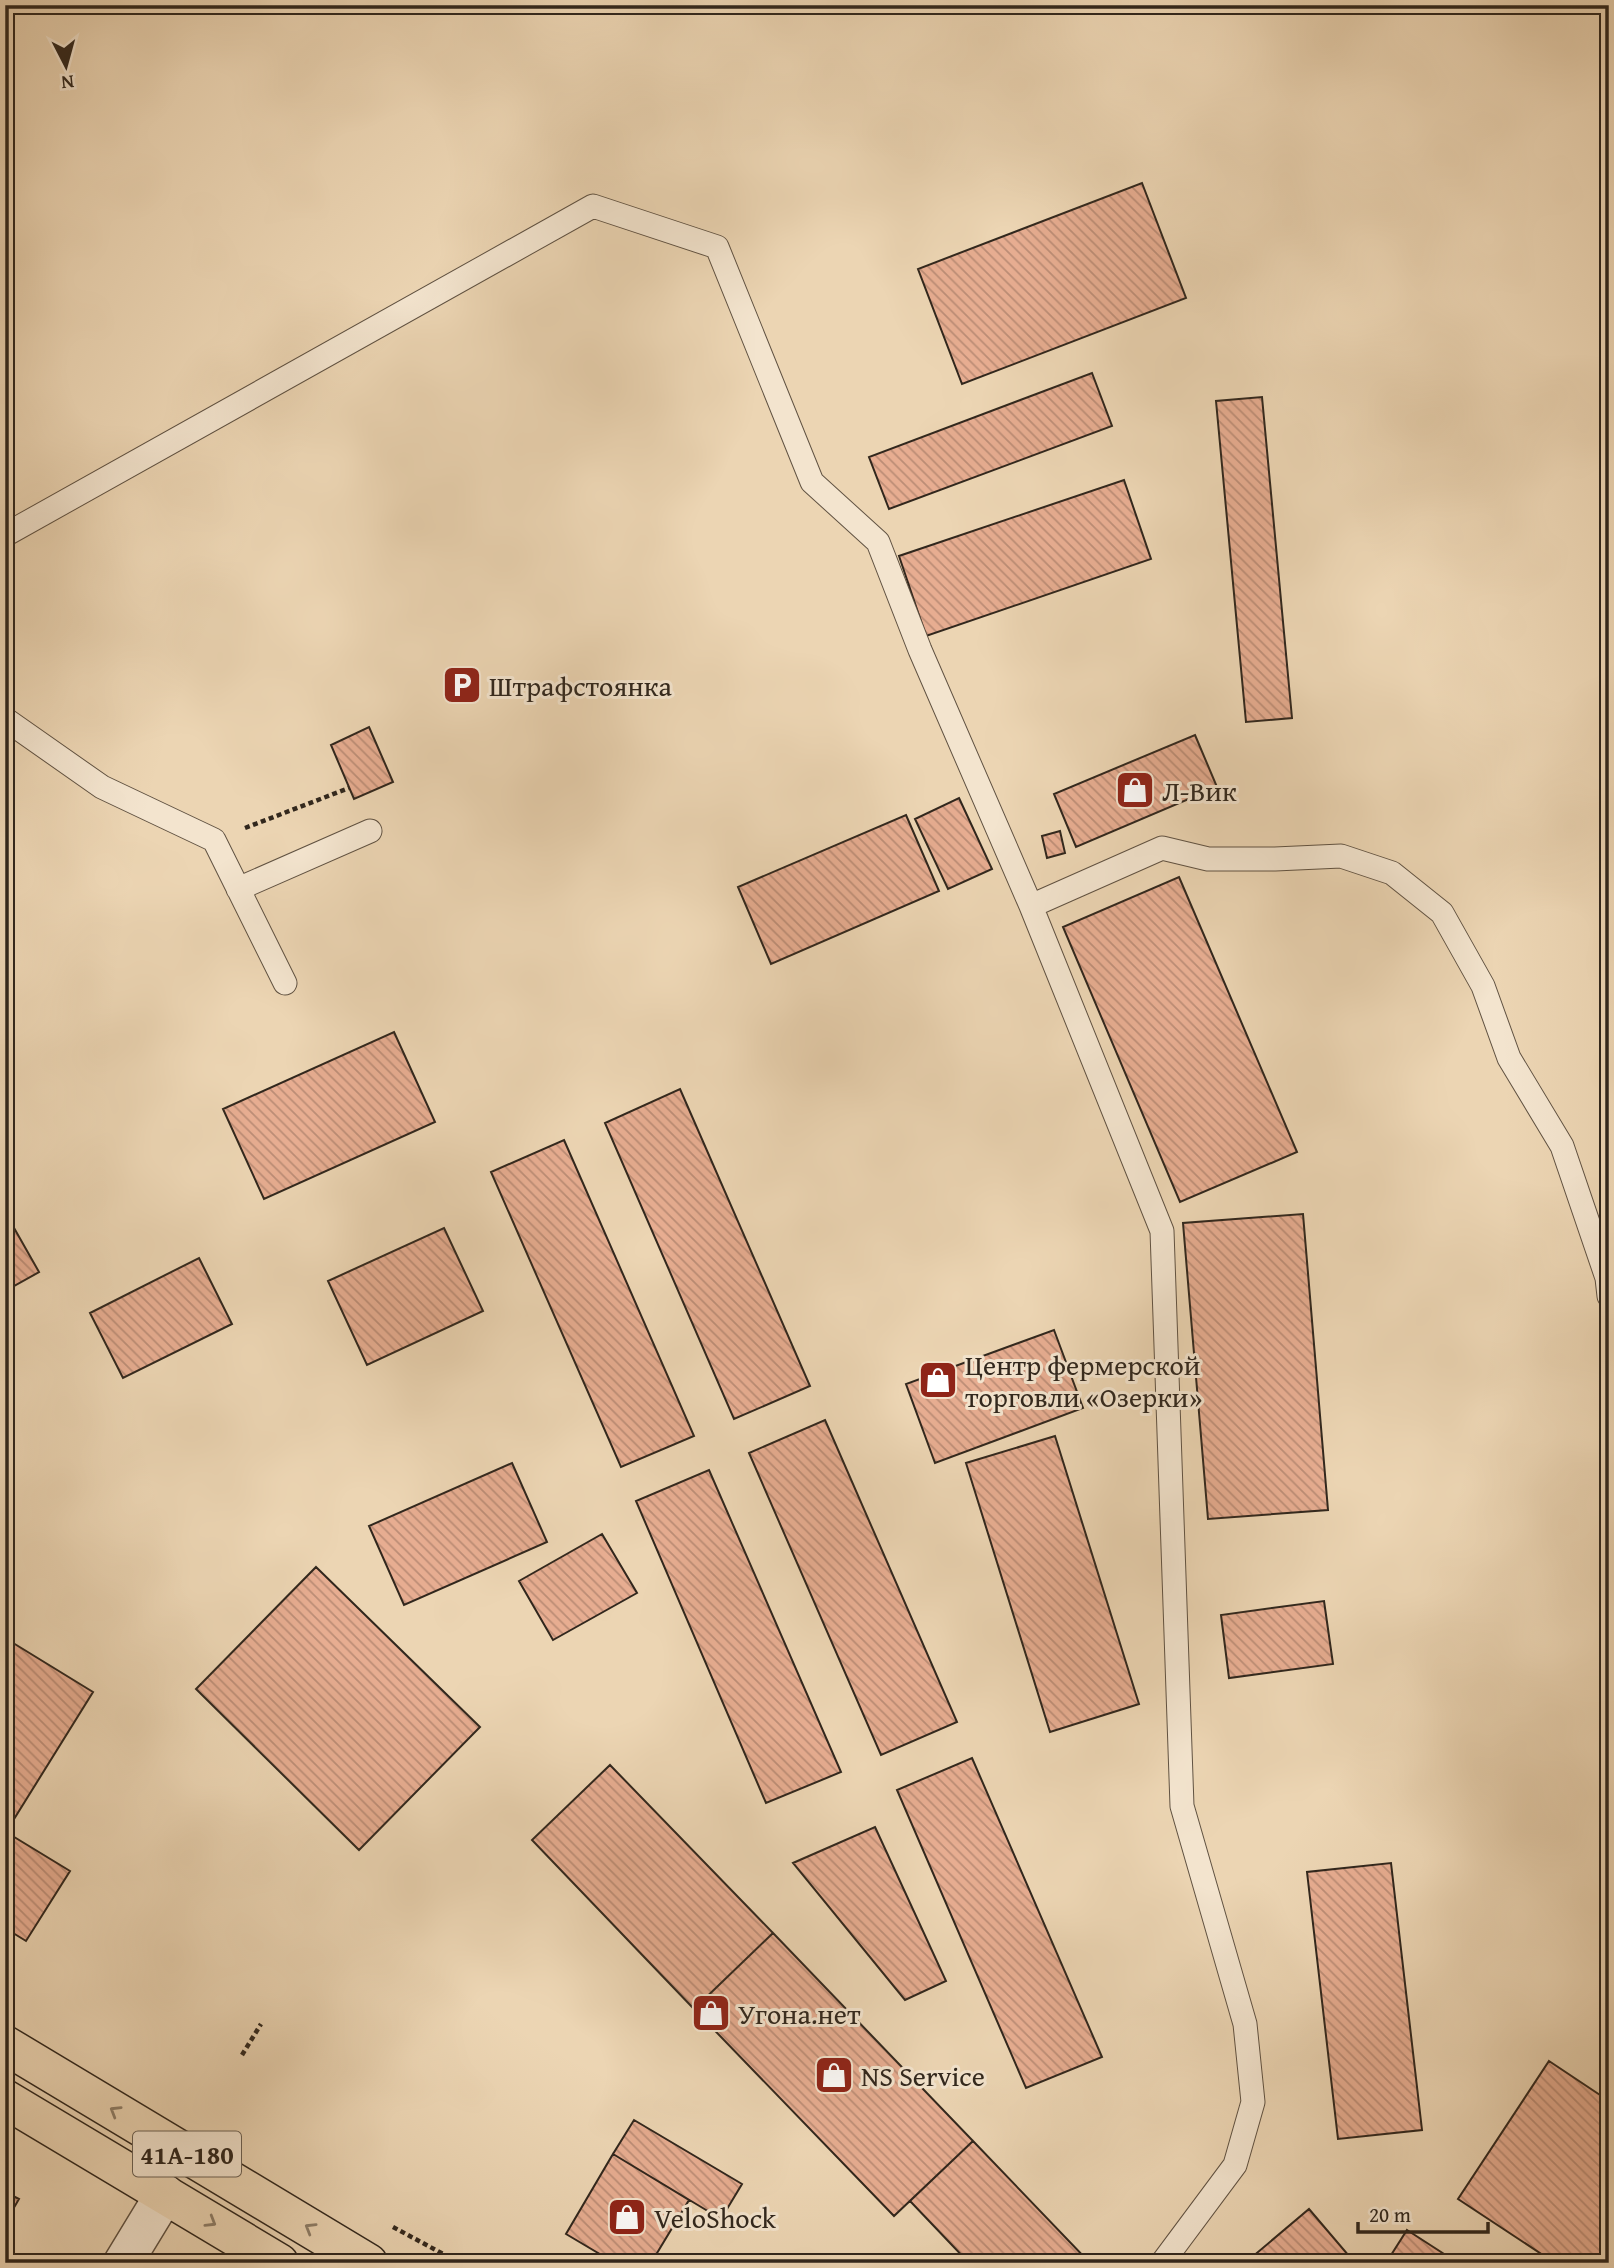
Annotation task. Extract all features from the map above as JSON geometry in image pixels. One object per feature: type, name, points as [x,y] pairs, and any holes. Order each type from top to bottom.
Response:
[{"type":"main road","name":"41А-180","points":[[5,2045],[368,2263]]},
{"type":"main road","name":"41А-180","points":[[5,2099],[279,2263]]},
{"type":"street","points":[[123,2263],[165,2194]]},
{"type":"lane","points":[[5,535],[593,206],[717,247],[812,482],[878,542],[919,650],[1031,906],[1163,1231],[1182,1806],[1245,2024],[1253,2102],[1234,2165],[1162,2263]]},
{"type":"lane","points":[[5,719],[102,787],[214,840],[285,983]]},
{"type":"lane","points":[[238,889],[370,831]]},
{"type":"lane","points":[[1031,906],[1162,848],[1208,859],[1341,856],[1392,873],[1441,914],[1483,986],[1509,1058],[1562,1146],[1607,1278],[1609,1296]]},
{"type":"path","points":[[214,840],[349,788]]},
{"type":"path","points":[[242,2055],[261,2024]]},
{"type":"building","points":[[1142,183],[1186,298],[962,384],[918,269]]},
{"type":"building","points":[[1092,373],[1112,426],[889,509],[869,457]]},
{"type":"building","points":[[1262,397],[1292,718],[1246,722],[1216,401]]},
{"type":"building","points":[[1124,480],[1151,559],[926,636],[899,556]]},
{"type":"building","points":[[369,727],[393,782],[354,799],[331,745]]},
{"type":"building","name":"Л-Вик","points":[[1195,735],[1217,787],[1076,847],[1054,794]]},
{"type":"building","points":[[959,798],[992,869],[948,889],[915,819]]},
{"type":"building","points":[[906,815],[939,891],[771,964],[738,887]]},
{"type":"building","points":[[1060,831],[1065,853],[1047,858],[1042,836]]},
{"type":"building","points":[[1179,877],[1297,1152],[1180,1202],[1063,927]]},
{"type":"building","points":[[394,1032],[435,1122],[264,1199],[223,1109]]},
{"type":"building","points":[[680,1089],[810,1386],[734,1419],[605,1123]]},
{"type":"building","points":[[564,1140],[694,1436],[621,1467],[491,1172]]},
{"type":"building","points":[[5,1212],[39,1272],[5,1291]]},
{"type":"building","points":[[1303,1214],[1328,1510],[1208,1519],[1183,1223]]},
{"type":"building","points":[[444,1228],[483,1311],[367,1365],[328,1281]]},
{"type":"building","points":[[199,1258],[232,1324],[123,1378],[90,1313]]},
{"type":"building","points":[[1054,1330],[1083,1408],[935,1463],[906,1384]]},
{"type":"building","points":[[825,1420],[957,1722],[881,1755],[749,1453]]},
{"type":"building","points":[[1055,1436],[1139,1704],[1050,1732],[966,1463]]},
{"type":"building","points":[[512,1463],[547,1542],[404,1605],[369,1526]]},
{"type":"building","points":[[709,1470],[841,1772],[766,1803],[636,1501]]},
{"type":"building","points":[[602,1534],[637,1593],[553,1640],[519,1581]]},
{"type":"building","points":[[316,1567],[480,1727],[359,1850],[196,1689]]},
{"type":"building","points":[[1324,1601],[1333,1664],[1229,1678],[1221,1615]]},
{"type":"building","points":[[5,1638],[93,1692],[6,1832],[70,1871],[26,1941],[5,1928]]},
{"type":"building","points":[[972,1758],[1102,2057],[1026,2088],[897,1790]]},
{"type":"building","points":[[610,1765],[773,1933],[694,2009],[532,1840]]},
{"type":"building","points":[[875,1827],[946,1981],[905,2000],[793,1863]]},
{"type":"building","points":[[1391,1863],[1422,2130],[1338,2139],[1307,1872]]},
{"type":"building","name":"NS Service","points":[[773,1933],[973,2141],[894,2216],[694,2009]]},
{"type":"building","points":[[1549,2061],[1609,2101],[1609,2263],[1555,2263],[1458,2199]]},
{"type":"building","points":[[634,2120],[742,2184],[721,2219],[613,2154]]},
{"type":"building","points":[[973,2141],[1090,2263],[969,2263],[910,2201]]},
{"type":"building","name":"VeloShock","points":[[613,2154],[689,2200],[651,2263],[615,2263],[566,2234]]},
{"type":"building","points":[[5,2192],[19,2199],[5,2223]]},
{"type":"building","points":[[1309,2209],[1355,2263],[1245,2263]]},
{"type":"building","points":[[1407,2230],[1458,2263],[1386,2263]]},
{"type":"place","name":"Штрафстоянка","points":[[462,685]]},
{"type":"place","name":"Л-Вик","points":[[1135,790]]},
{"type":"place","name":"Центр фермерской торговли «Озерки»","points":[[938,1380]]},
{"type":"place","name":"Угона.нет","points":[[711,2013]]},
{"type":"place","name":"NS Service","points":[[834,2075]]},
{"type":"place","name":"VeloShock","points":[[627,2217]]}]
